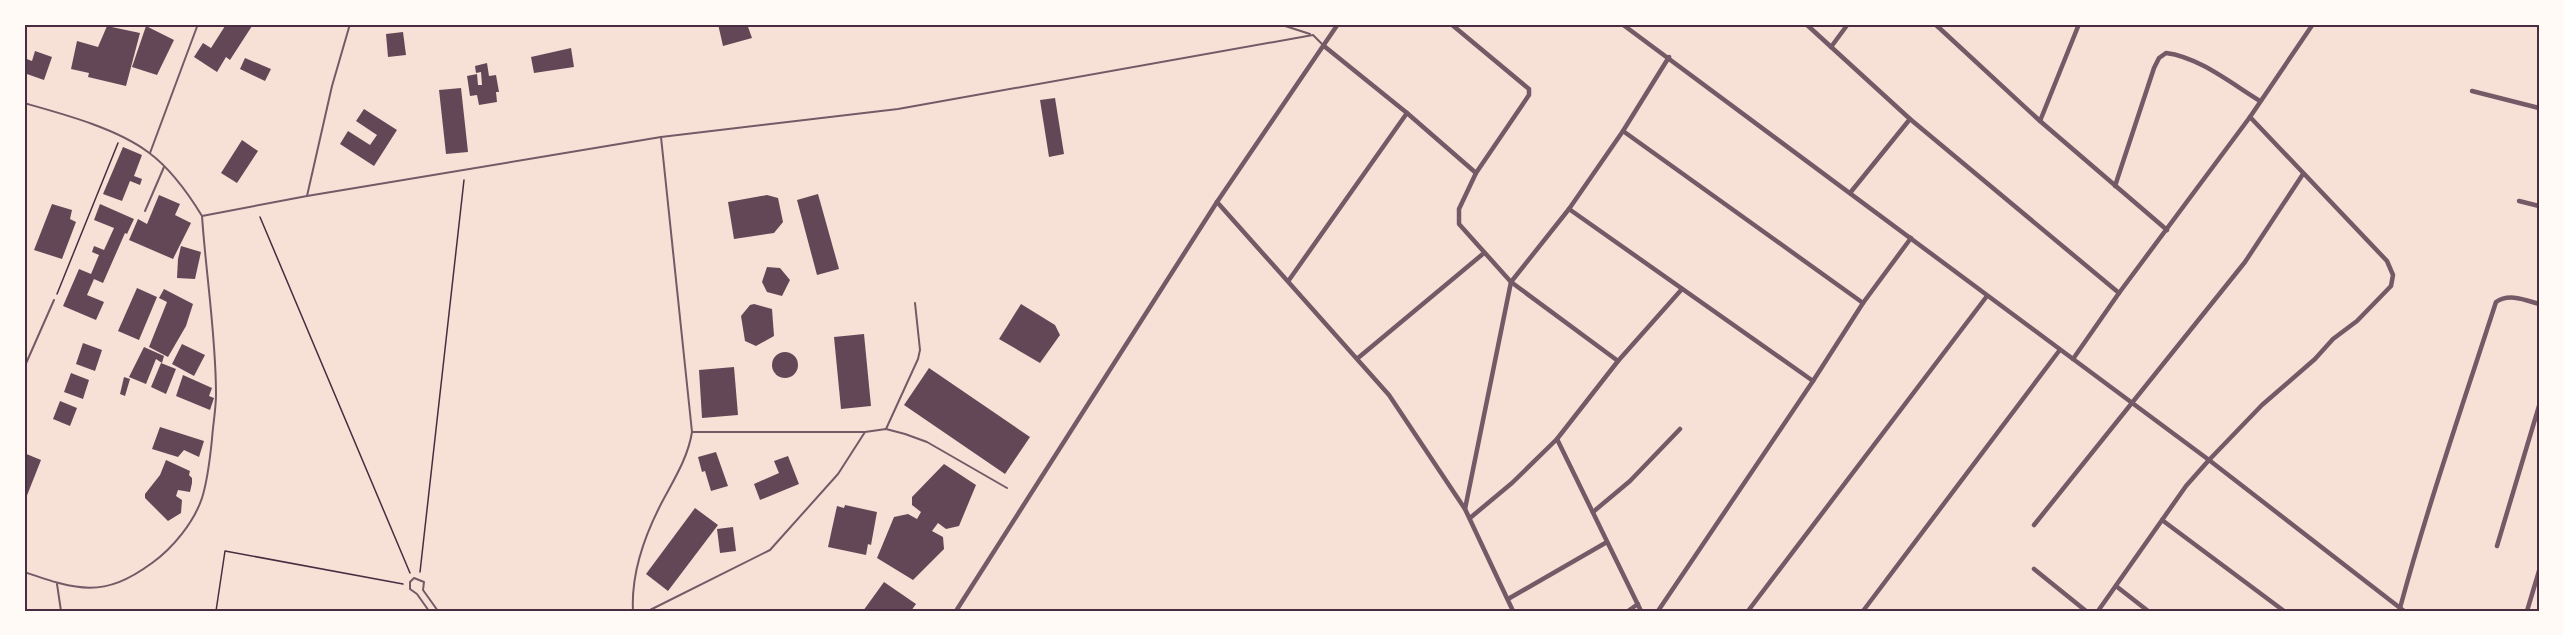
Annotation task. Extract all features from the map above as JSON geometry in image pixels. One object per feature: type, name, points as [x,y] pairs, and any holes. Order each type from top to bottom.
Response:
[{"type":"street","points":[[956,611],[1217,202],[1338,24]]},
{"type":"street","points":[[1451,24],[1529,89],[1528,95],[1476,173],[1459,209],[1459,224],[1511,282],[1618,361]]},
{"type":"street","points":[[1622,24],[1911,238],[2059,351],[2209,460],[2402,610],[2431,498],[2459,420],[2496,302],[2510,297],[2539,304]]},
{"type":"street","points":[[1806,24],[1910,119],[2119,293]]},
{"type":"street","points":[[1831,46],[1848,24]]},
{"type":"street","points":[[1935,24],[1942,26],[2040,121],[2168,230]]},
{"type":"street","points":[[2040,121],[2079,24]]},
{"type":"street","points":[[2073,359],[2119,293],[2250,117],[2313,24]]},
{"type":"street","points":[[1324,46],[1407,113],[1476,173]]},
{"type":"street","points":[[2115,186],[2159,58],[2166,54],[2179,55],[2213,72],[2260,101]]},
{"type":"street","points":[[1465,509],[1511,282],[1569,209],[1623,131],[1669,57]]},
{"type":"street","points":[[2472,91],[2539,108]]},
{"type":"street","points":[[1289,280],[1407,113]]},
{"type":"street","points":[[2098,611],[2186,486],[2209,460],[2262,405],[2315,359],[2333,339],[2357,321],[2391,286],[2393,275],[2387,261],[2250,117]]},
{"type":"street","points":[[1850,193],[1910,119]]},
{"type":"street","points":[[1623,131],[1863,303]]},
{"type":"street","points":[[2034,525],[2245,262],[2303,174]]},
{"type":"street","points":[[2520,201],[2539,206]]},
{"type":"street","points":[[1217,202],[1358,358],[1400,411],[1465,509],[1513,611]]},
{"type":"street","points":[[1569,209],[1813,381]]},
{"type":"street","points":[[1658,611],[1863,303],[1911,238]]},
{"type":"street","points":[[1358,358],[1484,254]]},
{"type":"street","points":[[1470,519],[1512,483],[1557,439],[1618,361],[1682,289]]},
{"type":"street","points":[[1748,611],[1987,296]]},
{"type":"street","points":[[1863,611],[2059,351]]},
{"type":"street","points":[[2497,546],[2539,406]]},
{"type":"street","points":[[1593,512],[1630,481],[1680,429]]},
{"type":"street","points":[[1557,439],[1641,611]]},
{"type":"street","points":[[2162,520],[2284,611]]},
{"type":"street","points":[[1508,599],[1607,542]]},
{"type":"street","points":[[2034,569],[2086,611]]},
{"type":"street","points":[[2527,611],[2539,571]]},
{"type":"street","points":[[2116,586],[2148,611]]},
{"type":"street","points":[[1628,611],[1638,604]]},
{"type":"lane","points":[[150,153],[198,24]]},
{"type":"lane","points":[[307,196],[332,86],[350,24]]},
{"type":"lane","points":[[1279,24],[1312,35],[1324,46]]},
{"type":"lane","points":[[202,216],[307,196],[661,137],[898,109],[1312,35]]},
{"type":"lane","points":[[24,103],[121,135],[150,153],[190,196],[202,216],[216,395],[209,466],[202,498],[180,535],[160,557],[145,568],[101,588],[85,589],[57,584],[24,572]]},
{"type":"lane","points":[[633,611],[632,590],[637,564],[659,508],[685,458],[692,432],[661,137]]},
{"type":"lane","points":[[145,211],[164,167]]},
{"type":"lane","points":[[24,368],[54,300]]},
{"type":"lane","points":[[886,429],[918,359],[920,350],[915,303]]},
{"type":"lane","points":[[692,432],[865,432],[886,429],[927,442],[1007,488]]},
{"type":"lane","points":[[648,611],[770,549],[838,474],[865,432]]},
{"type":"lane","points":[[429,611],[417,594],[411,591],[409,585],[412,579],[419,578],[424,584],[423,590],[438,611]]},
{"type":"lane","points":[[57,584],[61,611]]},
{"type":"path","points":[[54,300],[121,135]]},
{"type":"path","points":[[419,578],[464,180]]},
{"type":"path","points":[[260,217],[412,579]]},
{"type":"path","points":[[216,611],[225,551],[409,585]]},
{"type":"building","points":[[221,24],[252,26],[230,60],[226,57],[217,72],[194,57],[203,43],[211,48],[225,26]]},
{"type":"building","points":[[718,24],[747,24],[752,38],[723,46]]},
{"type":"building","points":[[107,26],[140,33],[126,86],[88,77],[89,73],[71,69],[77,41],[98,47]]},
{"type":"building","points":[[146,26],[174,40],[157,75],[132,67]]},
{"type":"building","points":[[403,32],[406,55],[388,57],[386,34]]},
{"type":"building","points":[[571,48],[574,67],[534,73],[531,57]]},
{"type":"building","points":[[35,51],[52,57],[44,80],[24,73],[24,58],[32,61]]},
{"type":"building","points":[[245,58],[271,69],[265,81],[240,69]]},
{"type":"building","points":[[487,63],[489,76],[496,75],[499,92],[496,92],[497,102],[479,105],[477,95],[470,96],[467,76],[477,74],[478,85],[482,85],[481,72],[476,73],[475,66]]},
{"type":"building","points":[[461,88],[468,152],[446,154],[439,90]]},
{"type":"building","points":[[1055,98],[1064,154],[1049,157],[1040,100]]},
{"type":"building","points":[[364,109],[397,130],[374,166],[340,144],[348,131],[370,145],[377,135],[356,121]]},
{"type":"building","points":[[242,140],[258,151],[237,183],[221,173]]},
{"type":"building","points":[[123,147],[142,155],[134,176],[142,179],[140,185],[130,181],[122,201],[103,194]]},
{"type":"building","points":[[818,194],[839,269],[817,275],[797,200]]},
{"type":"building","points":[[159,195],[180,204],[175,215],[191,223],[173,259],[129,240],[138,219],[147,224]]},
{"type":"building","points":[[767,195],[778,198],[783,222],[774,233],[734,239],[728,202]]},
{"type":"building","points":[[52,204],[72,210],[70,219],[76,222],[62,259],[34,250]]},
{"type":"building","points":[[100,204],[134,219],[127,234],[125,233],[103,283],[94,279],[87,295],[104,302],[96,320],[63,306],[79,269],[91,274],[99,255],[92,252],[94,246],[104,250],[114,228],[94,220]]},
{"type":"building","points":[[181,246],[201,252],[195,279],[177,278]]},
{"type":"building","points":[[767,267],[780,268],[790,280],[782,296],[767,292],[762,282]]},
{"type":"building","points":[[137,288],[157,297],[139,340],[118,331]]},
{"type":"building","points":[[164,289],[193,304],[186,326],[168,357],[149,347],[167,302],[159,298]]},
{"type":"building","points":[[1021,304],[1055,325],[1060,335],[1040,363],[999,339]]},
{"type":"building","points":[[750,305],[772,309],[774,336],[756,346],[745,341],[741,316]]},
{"type":"building","points":[[864,334],[871,406],[841,409],[834,337]]},
{"type":"building","points":[[83,343],[102,350],[95,371],[76,364]]},
{"type":"building","points":[[182,344],[205,355],[194,376],[172,364]]},
{"type":"building","points":[[144,347],[164,356],[162,363],[156,359],[146,384],[129,377]]},
{"type":"building","points":[[785,352],[794,356],[798,365],[794,374],[785,378],[776,374],[772,365],[776,356]]},
{"type":"building","points":[[161,363],[176,369],[166,394],[151,387]]},
{"type":"building","points":[[734,367],[738,415],[702,418],[699,370]]},
{"type":"building","points":[[929,368],[1030,437],[1005,474],[904,405]]},
{"type":"building","points":[[71,373],[89,380],[83,399],[64,392]]},
{"type":"building","points":[[183,375],[212,388],[209,396],[214,398],[210,410],[176,396]]},
{"type":"building","points":[[124,377],[130,379],[125,396],[120,394]]},
{"type":"building","points":[[60,401],[77,408],[70,426],[53,419]]},
{"type":"building","points":[[160,427],[204,441],[199,457],[184,450],[178,457],[152,449]]},
{"type":"building","points":[[716,452],[728,486],[711,491],[698,457]]},
{"type":"building","points":[[24,453],[41,460],[26,498],[24,497]]},
{"type":"building","points":[[788,456],[799,484],[760,500],[754,484],[779,473],[774,461]]},
{"type":"building","points":[[166,460],[190,471],[189,475],[192,478],[190,492],[178,490],[176,496],[182,500],[181,513],[168,521],[145,498],[145,494],[160,475]]},
{"type":"building","points":[[944,464],[976,485],[959,526],[946,529],[938,523],[932,531],[943,537],[944,549],[913,580],[877,558],[894,517],[908,514],[917,519],[921,512],[912,505],[912,497]]},
{"type":"building","points":[[845,505],[877,512],[871,545],[868,544],[866,555],[828,547],[837,506],[844,508]]},
{"type":"building","points":[[695,508],[718,525],[668,591],[646,574]]},
{"type":"building","points":[[733,527],[736,551],[720,553],[717,529]]},
{"type":"building","points":[[884,582],[916,604],[911,611],[863,611]]}]
